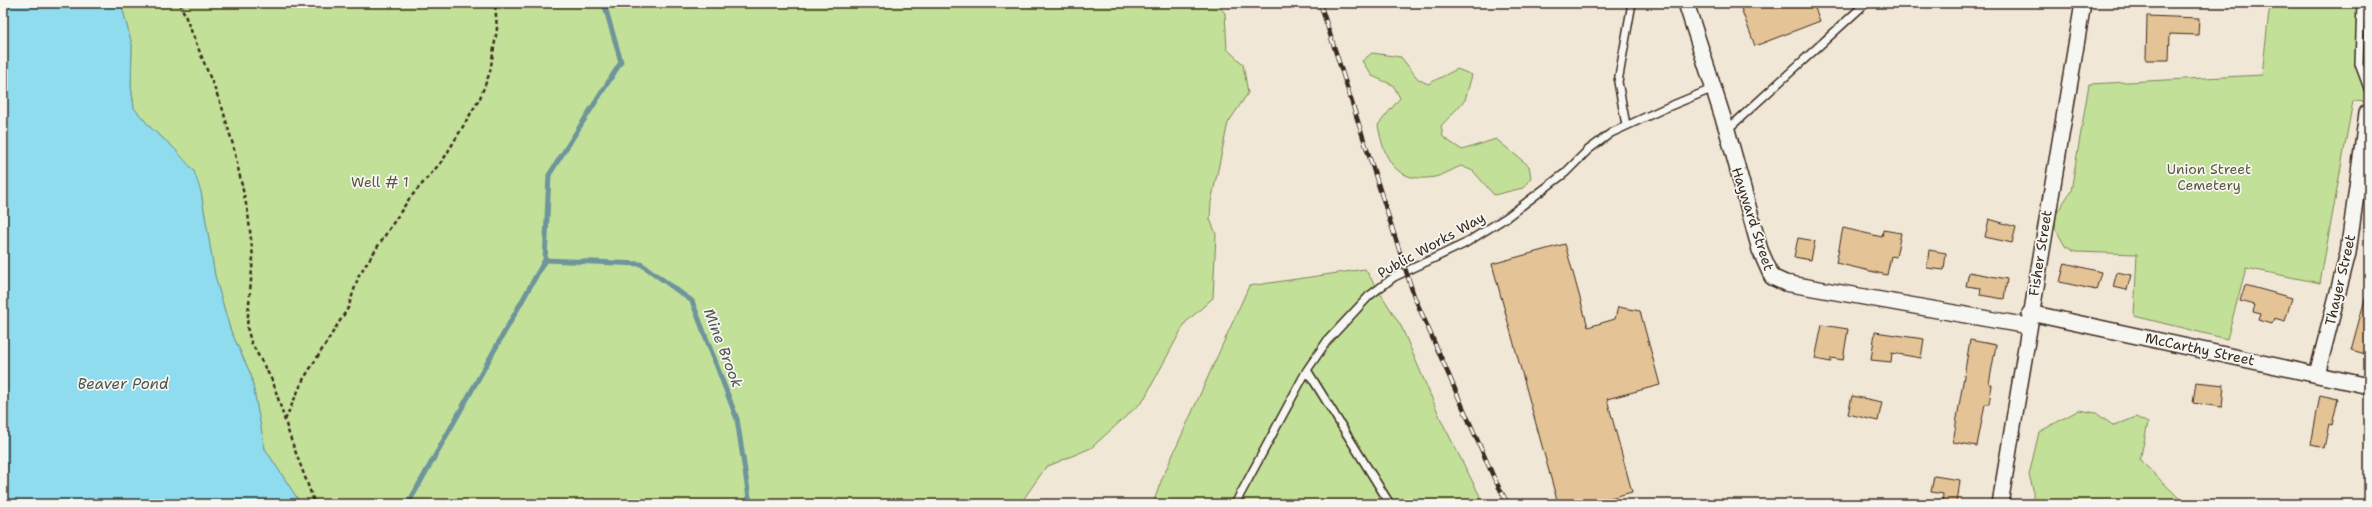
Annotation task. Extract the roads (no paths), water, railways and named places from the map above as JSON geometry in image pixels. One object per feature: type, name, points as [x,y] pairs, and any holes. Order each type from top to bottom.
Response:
[{"type":"street","name":"Hayward Street","points":[[1686,3],[1727,130],[1763,261],[1768,272],[1777,281],[2029,320]]},
{"type":"street","name":"Fisher Street","points":[[2000,504],[2029,320],[2083,3]]},
{"type":"street","name":"Thayer Street","points":[[2317,374],[2348,253],[2367,113]]},
{"type":"street","name":"McCarthy Street","points":[[2029,320],[2317,374],[2369,386]]},
{"type":"lane","points":[[1626,125],[1618,82],[1632,3]]},
{"type":"lane","points":[[1727,130],[1866,3]]},
{"type":"lane","points":[[2361,3],[2359,64],[2369,91]]},
{"type":"lane","name":"Public Works Way","points":[[1235,504],[1307,370],[1327,341],[1346,319],[1386,282],[1405,271],[1464,244],[1506,218],[1565,173],[1597,143],[1626,125],[1714,88]]},
{"type":"lane","points":[[1307,370],[1390,504]]},
{"type":"lane","points":[[1240,495],[1242,504]]},
{"type":"water","name":"Beaver Pond","points":[[3,3],[121,3],[132,45],[131,86],[134,108],[151,128],[174,148],[194,171],[201,192],[215,276],[230,329],[251,375],[265,449],[301,504],[3,504]]},
{"type":"waterway","name":"Mine Brook","points":[[604,3],[621,62],[549,175],[545,260],[641,264],[692,301],[737,419],[750,504]]},
{"type":"waterway","points":[[408,504],[545,260]]},
{"type":"railway","points":[[1320,3],[1414,296],[1494,478],[1508,504]]},
{"type":"park label","name":"Union Street Cemetery","points":[[2209,178]]},
{"type":"park label","name":"Well # 1","points":[[380,182]]}]
